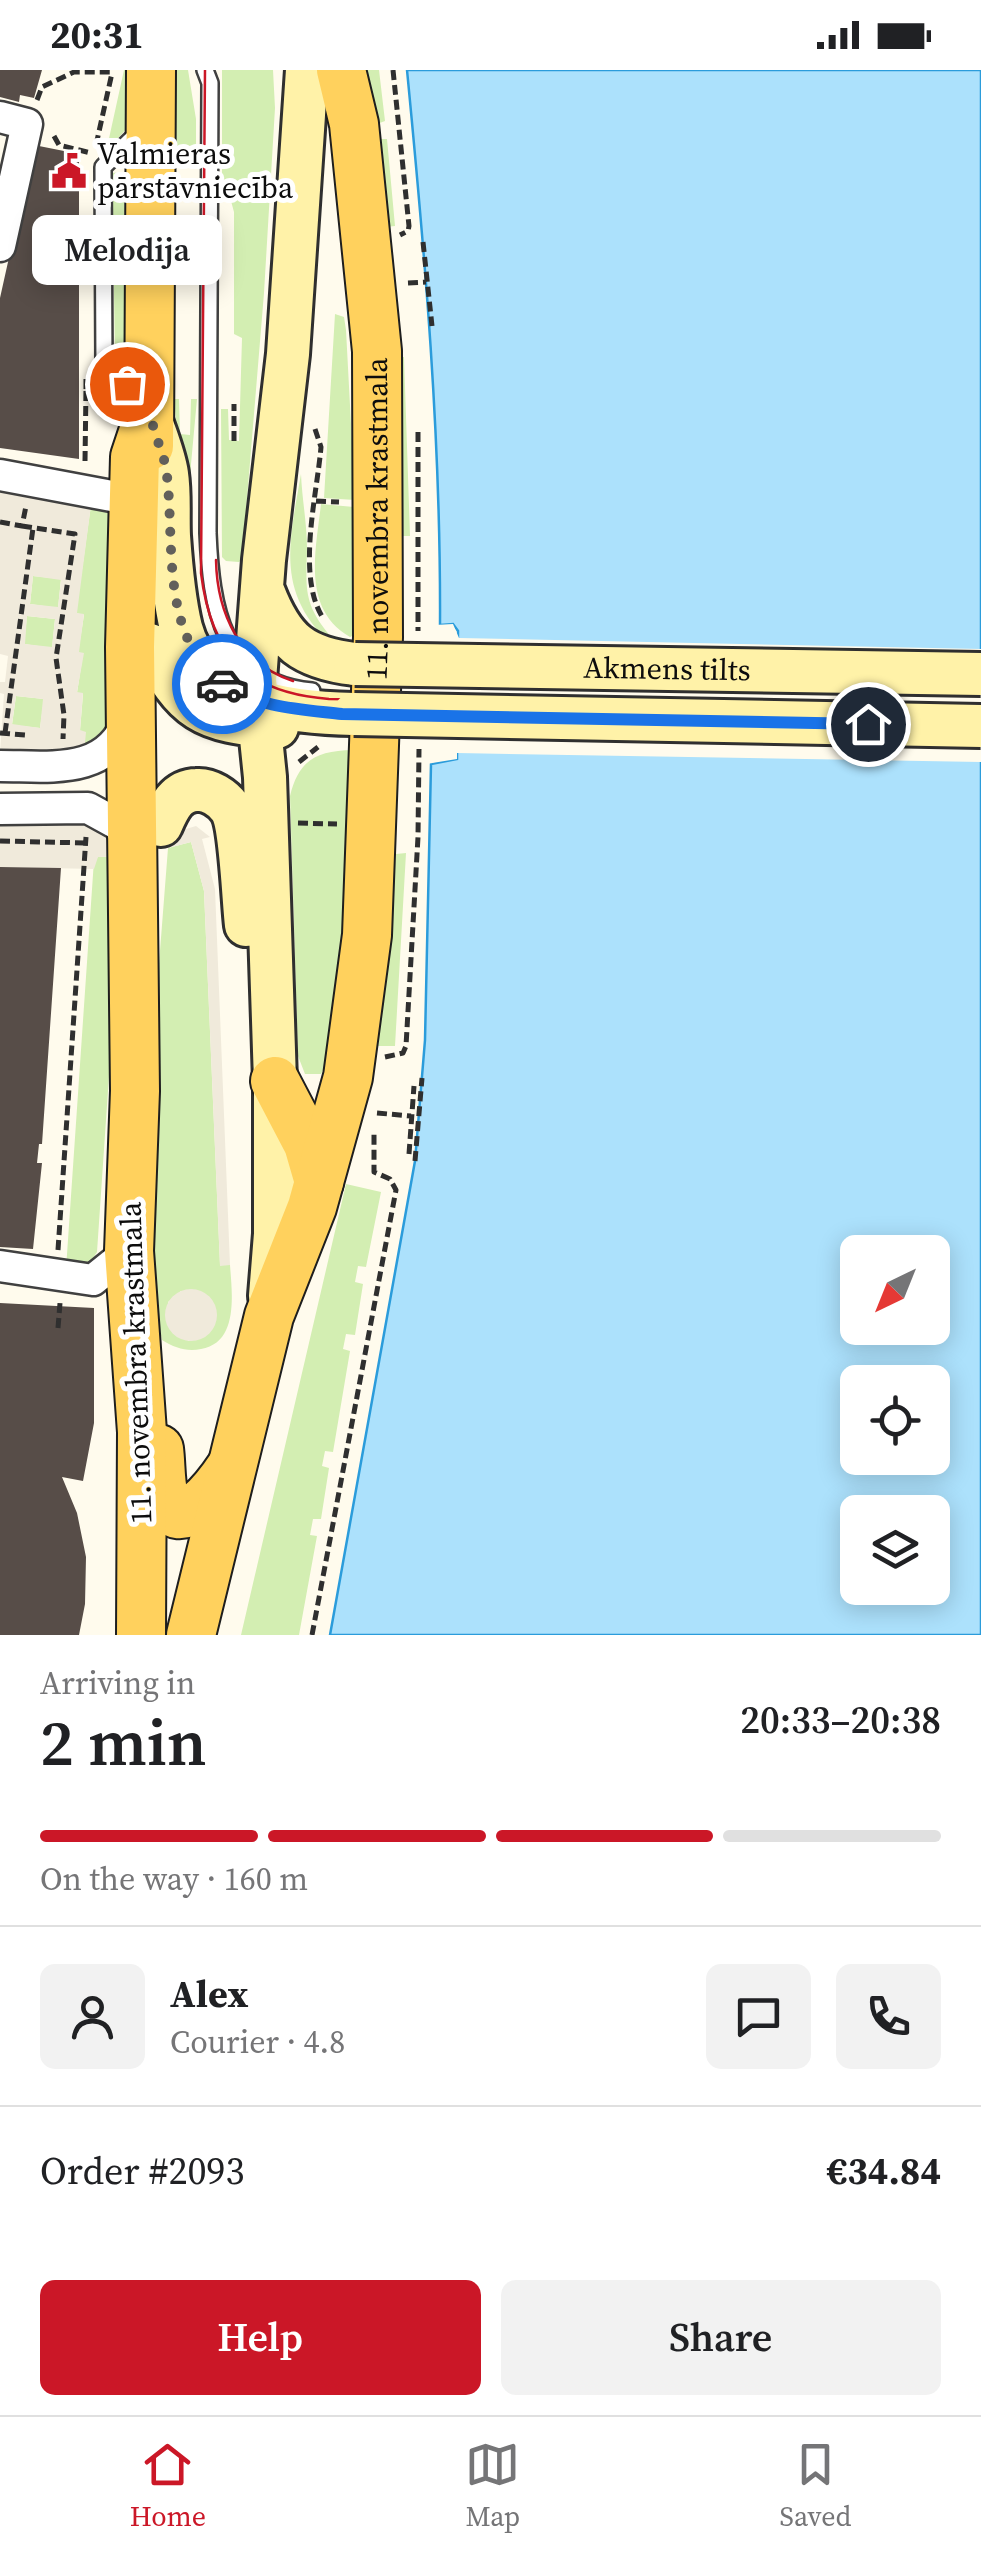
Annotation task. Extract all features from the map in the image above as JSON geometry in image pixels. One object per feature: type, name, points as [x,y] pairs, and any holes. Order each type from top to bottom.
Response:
[{"type":"main road","points":[[298,70],[302,138]]},
{"type":"main road","name":"11. novembra krastmala","points":[[270,1316],[275,1234],[279,774],[258,699],[264,560],[285,384],[307,70]]},
{"type":"main road","name":"11. novembra krastmala","points":[[191,1635],[270,1316],[320,1182],[348,1077],[367,935],[378,637],[378,351],[354,124],[341,70]]},
{"type":"main road","name":"11. novembra krastmala","points":[[125,71],[151,122],[150,644],[129,1251],[142,1432],[141,1635]]},
{"type":"main road","name":"11. novembra krastmala","points":[[150,408],[167,472],[171,550],[182,630],[196,659],[219,682],[246,699],[258,699],[336,725]]},
{"type":"main road","name":"11. novembra krastmala","points":[[146,836],[133,707],[133,500],[135,458],[150,408]]},
{"type":"main road","name":"11. novembra krastmala","points":[[264,593],[275,622],[296,646],[323,660],[355,664]]},
{"type":"main road","points":[[150,644],[171,684],[192,707],[245,726],[258,699]]},
{"type":"main road","name":"Akmens tilts","points":[[355,664],[981,674]]},
{"type":"main road","points":[[279,774],[276,753],[289,740],[336,725]]},
{"type":"main road","name":"Akmens tilts","points":[[336,725],[981,726]]},
{"type":"main road","points":[[146,836],[172,801],[186,792],[200,789],[217,796],[232,810],[250,954],[259,1221],[270,1269]]},
{"type":"main road","points":[[275,1081],[308,1144],[320,1182]]},
{"type":"main road","points":[[135,1324],[147,1354],[155,1396],[167,1504],[176,1512],[191,1512],[215,1492],[234,1461]]},
{"type":"street","points":[[0,246],[25,122]]},
{"type":"street","points":[[0,475],[133,500]]},
{"type":"street","points":[[0,766],[75,766],[98,759],[122,736],[133,707]]},
{"type":"street","points":[[0,809],[88,808],[146,836]]},
{"type":"street","points":[[0,1266],[59,1294],[93,1280],[129,1251]]},
{"type":"lane","points":[[205,70],[210,83],[210,577],[222,630],[237,652],[258,699]]},
{"type":"path","points":[[125,71],[94,154],[59,146],[25,122],[42,87],[74,72],[125,71]]},
{"type":"path","points":[[424,242],[432,326]]},
{"type":"path","points":[[85,470],[86,389]]},
{"type":"path","points":[[234,404],[234,441]]},
{"type":"path","points":[[316,412],[314,429],[321,447],[308,576],[315,607],[330,629]]},
{"type":"path","points":[[307,470],[319,472]]},
{"type":"path","points":[[316,500],[337,502]]},
{"type":"path","points":[[22,526],[75,534],[56,658],[65,728],[60,766]]},
{"type":"path","points":[[5,734],[34,528]]},
{"type":"path","points":[[418,624],[420,569]]},
{"type":"path","points":[[279,774],[318,747],[336,725]]},
{"type":"path","points":[[381,1058],[396,1056],[406,1046],[419,746]]},
{"type":"path","points":[[0,841],[86,843],[58,1328]]},
{"type":"path","points":[[409,1154],[422,1078]]},
{"type":"path","points":[[414,1086],[415,1161]]},
{"type":"path","points":[[312,1635],[396,1190],[390,1179],[374,1172],[371,1165],[376,1112],[415,1116]]},
{"type":"green space","points":[[124,70],[128,70],[132,123],[108,143]]},
{"type":"green space","points":[[174,70],[188,70],[196,119],[196,157],[174,157]]},
{"type":"green space","points":[[222,70],[273,70],[275,108],[264,293],[239,562],[222,557],[221,409],[228,409],[229,440],[239,441],[242,338],[234,334],[234,212],[231,201],[222,199]]},
{"type":"green space","points":[[356,70],[379,70],[385,121],[377,124],[379,139],[387,139],[395,226],[376,228]]},
{"type":"green space","points":[[124,172],[127,353],[115,354],[112,173]]},
{"type":"green space","points":[[335,314],[344,317],[346,330],[355,500],[324,498]]},
{"type":"green space","points":[[404,357],[410,536],[401,536],[394,358]]},
{"type":"green space","points":[[174,399],[179,399],[180,434],[190,435],[191,399],[197,399],[191,464],[190,580]]},
{"type":"green space","points":[[301,474],[308,596],[332,638],[332,645],[301,606],[294,586],[291,545]]},
{"type":"green space","points":[[321,504],[354,507],[355,635],[350,637],[334,625],[318,595],[315,559]]},
{"type":"green space","points":[[91,505],[113,515],[112,733],[84,753],[80,731],[83,694],[77,693],[84,615],[76,613]]},
{"type":"green space","points":[[33,576],[61,579],[58,608],[30,604]]},
{"type":"green space","points":[[27,616],[55,619],[52,648],[24,644]]},
{"type":"green space","points":[[16,696],[44,699],[40,728],[12,725]]},
{"type":"green space","points":[[353,750],[342,942],[327,1062],[321,1074],[305,1074],[298,1056],[290,796],[304,765],[329,752]]},
{"type":"green space","points":[[191,842],[204,891],[220,1265],[230,1265],[232,1289],[230,1315],[222,1337],[213,1345],[196,1350],[181,1349],[162,1340],[153,1300],[150,1079],[168,848]],"holes":[[[181,1291],[204,1337],[188,1341],[168,1302]]]},
{"type":"green space","points":[[406,853],[395,1046],[378,1046],[396,854]]},
{"type":"green space","points":[[124,856],[97,1252],[88,1266],[66,1269],[94,860]]},
{"type":"green space","points":[[346,1184],[381,1192],[366,1267],[358,1266],[355,1282],[363,1284],[355,1335],[346,1334],[343,1349],[350,1351],[333,1452],[325,1451],[322,1466],[329,1468],[321,1519],[313,1519],[310,1535],[317,1536],[299,1635],[241,1635]]},
{"type":"shaded area","points":[[0,488],[91,505],[77,613],[84,614],[79,652],[84,653],[77,692],[83,693],[80,730],[86,732],[84,753],[0,753],[4,694],[0,693],[0,682],[5,682],[8,656],[0,654]],"holes":[[[33,576],[61,580],[58,607],[30,604]],[[27,616],[55,619],[52,647],[25,644]],[[16,696],[43,699],[40,728],[12,724]]]},
{"type":"shaded area","points":[[77,819],[110,830],[124,856],[98,857],[94,869],[0,867],[0,822]]},
{"type":"shaded area","points":[[196,826],[210,837],[202,839],[215,889],[230,1265],[220,1266],[204,891],[191,842],[168,848],[169,834]]},
{"type":"shaded area","points":[[191,1289],[209,1297],[217,1315],[209,1333],[191,1341],[173,1333],[165,1315],[173,1297]]},
{"type":"water","points":[[407,70],[981,70],[981,1635],[330,1635],[415,1161],[425,1040],[431,764],[457,759],[458,631],[453,624],[440,625],[435,416]]},
{"type":"pier","points":[[453,624],[459,638],[981,649],[981,762],[457,753],[457,759],[426,764],[452,755],[453,633],[451,629],[438,630],[435,625]]},
{"type":"building","points":[[0,70],[42,70],[34,98],[20,95],[19,102],[0,97]]},
{"type":"building","points":[[34,145],[79,154],[79,459],[0,448],[0,298]]},
{"type":"building","points":[[0,867],[61,868],[33,1249],[0,1247]]},
{"type":"building","points":[[0,1303],[94,1308],[94,1423],[83,1481],[62,1477],[77,1513],[86,1557],[85,1604],[79,1635],[0,1635]]},
{"type":"tram line","points":[[205,70],[201,573],[206,601],[224,647],[255,678],[275,688],[329,699],[981,707]]},
{"type":"tram line","points":[[216,560],[221,599],[235,634],[259,662],[293,681]]},
{"type":"way so far","points":[[127,384],[151,402],[149,415],[167,472],[172,564],[182,630],[196,659],[222,684]]},
{"type":"place","name":"Valmieras pārstāvniecība","points":[[69,171]]},
{"type":"place","name":"Melodija","points":[[127,384]]},
{"type":"route","points":[[222,684],[246,699],[278,708],[342,714],[868,724]]}]
